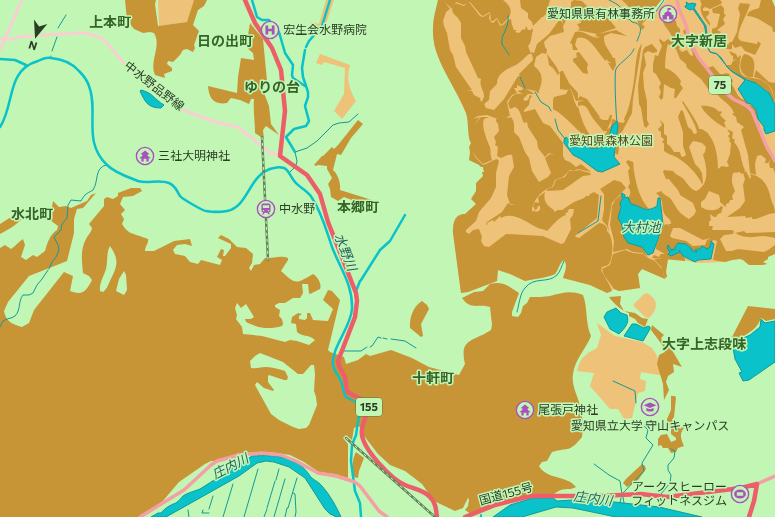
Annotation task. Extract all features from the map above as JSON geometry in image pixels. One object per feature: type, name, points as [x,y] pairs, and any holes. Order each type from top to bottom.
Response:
[{"type":"highway","points":[[245,0],[255,23],[272,48],[281,70],[285,112],[280,156]]},
{"type":"highway","name":"155","points":[[280,156],[307,175],[321,197],[328,222],[356,297],[355,318],[338,363],[345,377],[347,391],[352,396],[363,400],[368,406],[366,420],[362,428],[364,443],[380,465],[395,479],[405,485],[424,492],[430,497],[435,505],[437,517]]},
{"type":"highway","points":[[749,517],[757,484]]},
{"type":"highway","name":"国道155号","points":[[465,517],[492,506],[531,496],[600,496],[641,494],[667,497],[741,488],[757,484]]},
{"type":"main road","points":[[0,50],[7,39],[22,0]]},
{"type":"main road","name":"75","points":[[677,0],[679,9],[686,24],[689,39],[698,57],[727,94],[733,99],[747,106],[752,111],[766,145],[775,161]]},
{"type":"main road","name":"中水野品野線","points":[[0,39],[81,33],[100,37],[126,64],[156,85],[178,108],[215,122],[236,126],[269,152],[280,156]]},
{"type":"main road","points":[[140,517],[184,490],[214,463],[239,455],[262,453],[281,455],[318,473],[336,476],[354,482],[360,486],[379,511],[387,517]]},
{"type":"main road","points":[[757,484],[775,477]]},
{"type":"green space","points":[[158,0],[200,0],[194,21],[159,26]]},
{"type":"green space","points":[[326,0],[334,0],[326,24],[322,24],[317,31],[317,28],[310,25],[311,22],[319,24]]},
{"type":"green space","name":"愛知県森林公園","points":[[438,0],[662,0],[652,12],[650,18],[666,0],[772,0],[775,7],[775,254],[768,257],[763,262],[767,264],[762,265],[749,265],[740,259],[725,262],[700,263],[668,258],[666,272],[667,276],[665,279],[642,269],[638,274],[640,288],[619,291],[614,289],[607,293],[590,285],[563,278],[566,266],[564,260],[553,275],[525,281],[498,270],[497,281],[468,292],[461,293],[453,233],[454,223],[458,216],[465,214],[476,204],[475,203],[480,195],[485,173],[483,166],[472,158],[472,145],[469,139],[469,124],[466,113],[434,45],[433,26]]},
{"type":"green space","points":[[320,54],[350,65],[348,75],[349,84],[356,101],[342,119],[334,111],[344,94],[345,68],[324,62],[322,65],[316,63]]},
{"type":"green space","points":[[647,293],[654,299],[656,305],[652,315],[649,318],[645,317],[633,305]]},
{"type":"green space","points":[[597,323],[615,336],[642,342],[652,348],[665,376],[641,372],[640,379],[646,381],[645,391],[638,393],[632,418],[624,419],[618,409],[610,409],[590,386],[594,373],[577,371],[580,362],[584,357],[597,348],[601,335]]},
{"type":"shaded area","points":[[125,0],[156,0],[155,4],[158,26],[187,22],[194,0],[207,0],[204,6],[198,10],[193,25],[199,31],[193,52],[187,49],[183,50],[173,62],[168,61],[167,64],[172,68],[172,71],[164,74],[165,78],[155,75],[153,64],[157,43],[154,33],[143,33],[134,29],[127,20]]},
{"type":"shaded area","points":[[438,0],[503,0],[507,3],[511,13],[508,19],[501,25],[497,18],[491,21],[490,12],[483,16],[469,2],[480,16],[483,17],[490,13],[489,18],[491,22],[493,23],[497,19],[500,26],[511,19],[514,30],[517,30],[515,32],[519,33],[523,29],[525,30],[526,26],[528,30],[531,30],[532,28],[531,41],[528,46],[531,54],[531,52],[534,53],[537,44],[549,34],[560,19],[563,24],[563,14],[571,7],[571,2],[574,0],[582,1],[587,6],[599,9],[600,12],[606,15],[616,28],[598,34],[616,30],[627,36],[611,33],[604,36],[606,45],[613,58],[615,58],[616,65],[613,71],[608,63],[612,63],[606,59],[606,61],[586,39],[577,38],[575,45],[578,50],[573,50],[572,44],[570,43],[575,32],[579,31],[597,38],[600,37],[595,36],[597,34],[577,30],[580,29],[577,24],[581,23],[580,18],[575,16],[568,17],[563,26],[564,32],[550,36],[544,42],[547,50],[546,54],[542,53],[536,57],[534,66],[540,72],[542,79],[538,94],[536,91],[526,89],[535,94],[528,94],[523,99],[525,101],[528,100],[530,95],[532,96],[529,105],[524,112],[535,109],[543,123],[550,126],[563,143],[563,156],[565,160],[576,167],[581,164],[591,172],[578,169],[574,171],[570,170],[563,177],[555,180],[552,187],[544,191],[538,197],[545,192],[544,197],[546,202],[554,210],[554,212],[562,210],[594,192],[599,195],[597,218],[575,236],[579,238],[599,223],[604,224],[611,237],[612,255],[607,266],[602,267],[601,270],[612,291],[607,293],[590,285],[563,278],[566,266],[564,260],[553,275],[525,281],[498,270],[497,281],[468,292],[461,293],[453,233],[454,223],[458,216],[465,214],[476,204],[471,199],[476,191],[476,183],[483,176],[482,172],[484,172],[483,167],[469,160],[469,147],[471,143],[466,113],[436,50],[433,39],[434,17]],"holes":[[[445,2],[452,9],[454,6],[452,10],[461,23],[461,38],[478,78],[481,79],[480,82],[484,94],[481,102],[480,98],[474,95],[472,91],[467,90],[472,90],[456,67],[450,50],[443,21],[446,12],[450,9]],[[455,3],[464,5],[467,3],[464,6]],[[529,54],[532,54],[533,60],[519,74],[520,77],[518,76],[504,99],[494,110],[486,108],[484,104],[489,100],[490,91],[497,84],[497,80],[501,74],[518,64]],[[517,85],[523,88],[522,90],[517,91],[523,94],[516,94],[508,103],[510,109],[515,107],[519,110],[524,123],[527,122],[528,127],[537,141],[538,148],[545,157],[549,153],[555,155],[550,154],[545,158],[551,173],[548,177],[539,182],[532,171],[529,158],[519,137],[514,132],[514,124],[511,117],[506,117],[510,116],[507,102],[512,95],[517,93],[514,88],[517,88]],[[487,115],[498,119],[496,119],[496,121],[499,131],[494,137],[496,142],[495,145],[498,147],[497,156],[501,158],[512,155],[514,167],[509,176],[507,195],[510,204],[515,205],[511,205],[508,203],[502,212],[487,222],[486,224],[488,225],[487,223],[493,220],[494,222],[500,216],[501,218],[505,216],[515,216],[537,228],[547,231],[558,219],[566,215],[565,213],[567,213],[569,209],[574,209],[573,215],[570,219],[571,229],[564,243],[561,244],[543,236],[506,234],[489,247],[484,246],[481,241],[482,237],[479,229],[473,230],[469,234],[466,232],[466,230],[476,221],[479,212],[491,198],[496,187],[496,173],[499,161],[497,159],[483,165],[476,158],[473,152],[483,164],[492,160],[490,147],[483,125],[484,119],[489,117],[481,117],[474,125],[480,117],[473,119],[478,116]],[[538,197],[539,203],[535,202]],[[533,206],[535,210],[538,206],[540,206],[540,210],[536,212],[534,210],[533,212],[532,211]]]},
{"type":"shaded area","points":[[520,0],[550,0],[546,14],[533,26],[532,22],[528,18],[528,13],[521,8]]},
{"type":"shaded area","points":[[622,0],[661,0],[650,14],[649,19],[642,24],[645,27],[642,30],[638,23],[637,15]]},
{"type":"shaded area","points":[[700,0],[720,0],[722,2],[721,4],[710,9],[703,6],[705,8],[703,8],[703,11],[709,11],[709,14],[706,17],[710,23],[710,26],[702,14],[702,5]]},
{"type":"shaded area","points":[[761,0],[772,0],[775,7],[775,32],[773,32],[772,27],[755,17],[747,16],[750,11],[759,8]]},
{"type":"shaded area","points":[[740,3],[750,4],[738,38],[741,41],[757,44],[758,41],[761,44],[755,55],[745,51],[741,46],[735,48],[732,44],[732,49],[725,48],[719,41],[723,37],[723,41],[728,45],[732,42],[737,32],[740,14],[738,8]]},
{"type":"shaded area","points":[[721,5],[724,8],[724,14],[726,15],[723,19],[725,24],[717,30],[721,32],[719,35],[722,36],[718,40],[712,33],[712,29],[717,27],[720,14],[713,13],[712,9]]},
{"type":"shaded area","points":[[673,20],[676,21],[683,39],[679,49],[682,52],[687,50],[690,55],[693,56],[691,47],[683,31],[685,29],[690,44],[727,95],[751,111],[766,149],[775,163],[775,173],[773,168],[770,168],[769,163],[771,159],[768,163],[765,163],[766,159],[761,155],[757,156],[755,164],[756,175],[750,173],[748,155],[741,130],[744,127],[737,122],[736,117],[732,114],[734,113],[731,107],[717,94],[714,94],[709,90],[701,79],[687,68],[686,64],[680,59],[676,49],[668,44],[665,68],[672,71],[678,77],[683,88],[676,98],[674,98],[675,89],[664,84],[663,98],[661,100],[659,97],[661,92],[659,87],[661,83],[656,74],[653,72],[653,64],[655,55],[658,56],[662,46],[659,40],[660,39],[664,42],[668,39],[673,43],[673,39],[663,22]]},
{"type":"shaded area","points":[[250,23],[263,39],[267,81],[264,85],[264,93],[269,106],[271,124],[279,135],[266,126],[263,130],[264,139],[255,133],[254,99],[251,99],[249,104],[231,98],[227,103],[219,103],[211,98],[208,86],[237,93],[241,58],[254,60],[253,53],[246,47]]},
{"type":"shaded area","points":[[642,43],[632,113],[621,132],[618,155],[615,153],[618,138],[617,123],[623,123],[625,121],[624,119],[632,95],[637,56]]},
{"type":"shaded area","points":[[652,44],[657,52],[653,53],[648,51],[644,54],[646,65],[643,73],[644,88],[647,101],[647,120],[649,124],[646,128],[644,126],[639,104],[638,86],[643,50],[645,47]]},
{"type":"shaded area","points":[[729,51],[736,54],[738,58],[740,55],[741,56],[740,71],[742,75],[756,78],[768,85],[772,92],[775,105],[766,90],[757,83],[753,83],[728,68],[727,65],[731,65],[733,61],[737,59],[733,60],[733,56]]},
{"type":"shaded area","points":[[579,52],[588,64],[588,74],[583,73],[573,61],[573,59],[577,57],[576,53]]},
{"type":"shaded area","points":[[547,53],[559,73],[563,71],[569,83],[578,93],[578,99],[580,96],[587,99],[600,117],[599,118],[603,120],[608,120],[610,115],[612,115],[607,130],[611,126],[612,119],[617,121],[615,125],[612,126],[609,137],[602,147],[594,149],[575,140],[577,137],[594,144],[602,140],[607,131],[603,131],[585,107],[581,105],[578,106],[578,102],[584,100],[576,101],[571,89],[560,89],[560,73],[558,75],[549,65]]},
{"type":"shaded area","points":[[744,54],[753,59],[753,77],[748,77],[741,70],[740,63]]},
{"type":"shaded area","points":[[713,66],[720,74],[730,74],[728,77],[729,79],[732,79],[733,82],[731,82],[731,84],[740,98],[745,100],[747,104],[753,106],[760,126],[744,102],[736,99],[730,94],[707,68]]},
{"type":"shaded area","points":[[756,70],[769,82],[775,83],[775,100],[772,90],[768,84],[754,77]]},
{"type":"shaded area","points":[[569,89],[571,90],[584,125],[593,138],[593,141],[582,134],[563,116],[553,109],[554,97],[566,94]]},
{"type":"shaded area","points":[[683,101],[692,115],[699,129],[707,132],[711,139],[716,151],[718,169],[722,166],[729,166],[727,162],[730,154],[731,143],[728,136],[730,134],[727,129],[733,132],[732,138],[735,140],[734,142],[740,152],[745,170],[744,172],[746,171],[750,179],[750,174],[754,175],[766,184],[775,213],[756,219],[752,219],[752,217],[746,218],[745,216],[727,217],[740,208],[745,201],[743,185],[745,179],[743,173],[741,174],[740,172],[733,173],[732,182],[735,191],[732,196],[733,200],[730,200],[729,203],[726,204],[726,207],[720,202],[719,195],[709,191],[705,199],[701,202],[701,207],[712,210],[721,206],[723,207],[721,213],[716,217],[710,214],[711,220],[709,222],[709,226],[713,226],[713,230],[734,231],[733,234],[724,235],[720,239],[726,251],[738,249],[764,252],[775,245],[775,254],[768,257],[768,259],[763,262],[767,264],[749,265],[740,259],[725,262],[713,260],[717,241],[714,240],[710,242],[710,247],[707,249],[702,247],[700,249],[695,248],[697,252],[692,251],[692,249],[686,244],[678,243],[675,250],[672,251],[670,250],[669,246],[667,246],[670,252],[668,253],[669,255],[679,252],[679,250],[685,261],[652,258],[654,255],[659,257],[661,254],[665,254],[656,249],[656,246],[664,225],[667,224],[671,227],[668,224],[671,224],[670,220],[664,213],[662,201],[656,193],[661,191],[671,199],[676,208],[685,217],[689,219],[696,211],[693,203],[680,195],[669,179],[666,179],[663,172],[664,170],[673,171],[696,191],[704,184],[706,175],[706,164],[703,155],[706,147],[702,143],[694,141],[689,147],[695,164],[702,173],[702,184],[695,173],[688,166],[681,160],[664,151],[664,143],[662,143],[664,139],[661,137],[661,132],[658,129],[662,125],[660,120],[664,124],[664,134],[667,136],[667,144],[674,152],[680,152],[681,156],[683,157],[686,155],[683,146],[683,132],[678,117],[681,110],[683,111],[688,127],[693,133],[697,133],[697,130],[682,102]],"holes":[[[673,228],[680,228],[703,240],[711,238],[707,240],[705,245],[693,246],[686,241],[672,238],[670,236]]]},
{"type":"shaded area","points":[[701,106],[711,107],[719,112],[722,112],[720,115],[726,121],[724,122],[726,128],[711,118]]},
{"type":"shaded area","points":[[358,120],[363,124],[351,138],[341,155],[337,154],[333,170],[339,179],[340,190],[372,200],[370,204],[365,205],[344,197],[338,201],[331,197],[328,184],[332,178],[327,166],[314,165],[332,147],[334,149],[338,145]]},
{"type":"shaded area","points":[[628,160],[633,162],[637,187],[644,202],[650,210],[630,203],[628,198],[630,195],[630,190],[628,187],[630,183],[628,171],[630,168],[626,162]]},
{"type":"shaded area","points":[[579,170],[590,173],[591,175],[583,176],[563,190],[547,191],[547,189],[553,187],[556,180],[565,177],[569,171]]},
{"type":"shaded area","points":[[614,180],[621,182],[626,188],[612,203],[608,225],[609,232],[607,226],[602,220],[604,210],[604,194],[600,189]]},
{"type":"shaded area","points":[[131,188],[140,188],[142,191],[133,196],[123,197],[120,204],[125,210],[121,214],[124,219],[122,224],[125,228],[130,233],[148,239],[145,251],[154,251],[174,241],[190,239],[192,246],[185,244],[177,245],[173,250],[175,254],[185,256],[190,262],[198,264],[201,260],[220,265],[222,260],[217,257],[221,249],[224,250],[223,256],[225,256],[231,248],[231,244],[218,238],[221,235],[229,239],[237,247],[246,248],[253,254],[252,263],[249,268],[251,271],[254,265],[260,264],[265,258],[281,257],[288,258],[288,260],[281,271],[293,281],[296,282],[313,274],[315,275],[320,283],[320,289],[310,294],[308,284],[302,284],[303,293],[300,298],[293,298],[285,303],[275,305],[275,307],[280,310],[279,316],[282,319],[282,326],[264,328],[246,322],[245,319],[251,319],[254,317],[246,304],[241,308],[237,303],[235,308],[237,315],[236,319],[242,327],[243,334],[262,336],[285,342],[290,340],[297,341],[309,345],[315,340],[297,332],[296,324],[291,323],[292,317],[298,313],[302,314],[299,316],[299,319],[305,320],[307,318],[307,313],[310,313],[313,320],[328,321],[333,309],[323,300],[328,290],[332,291],[340,300],[328,350],[344,357],[346,364],[358,360],[366,354],[370,356],[391,350],[412,358],[429,367],[459,375],[465,364],[464,349],[466,345],[473,339],[491,330],[492,325],[490,307],[472,306],[465,302],[462,298],[474,292],[483,291],[490,284],[498,283],[505,285],[519,293],[512,312],[512,316],[518,317],[523,306],[527,303],[530,297],[548,296],[570,292],[583,295],[591,336],[578,359],[573,374],[574,388],[582,413],[582,437],[568,449],[552,452],[547,461],[542,462],[539,466],[547,474],[568,481],[576,487],[560,490],[553,495],[533,495],[471,514],[465,510],[468,506],[468,498],[463,508],[455,511],[434,501],[422,484],[405,471],[390,465],[378,454],[365,437],[359,426],[354,428],[352,440],[346,435],[343,438],[348,444],[348,478],[335,474],[319,472],[290,455],[269,452],[239,453],[205,464],[179,482],[162,502],[138,517],[0,517],[0,248],[5,245],[11,249],[23,239],[25,245],[21,257],[26,260],[33,255],[37,257],[45,251],[48,242],[57,230],[58,226],[50,220],[53,201],[59,207],[66,206],[71,208],[87,201],[91,195],[96,193],[83,208],[77,209],[74,219],[74,233],[67,261],[29,276],[8,302],[4,311],[6,318],[12,324],[22,327],[29,323],[34,310],[64,272],[73,276],[70,291],[81,293],[86,290],[92,280],[89,276],[83,273],[82,256],[84,243],[92,228],[89,224],[104,206],[104,199],[107,197],[113,199],[118,196],[118,193]],"holes":[[[110,246],[115,256],[116,267],[106,290],[103,292],[100,291],[100,285],[106,269]],[[124,271],[126,275],[127,290],[124,295],[116,291],[119,279]],[[260,353],[283,362],[298,374],[303,374],[311,365],[314,365],[314,391],[317,405],[309,425],[306,428],[299,429],[293,427],[271,414],[255,385],[257,382],[264,388],[273,391],[274,390],[268,382],[269,375],[284,380],[287,380],[288,377],[285,371],[270,367],[251,368],[250,361]]]},
{"type":"shaded area","points":[[621,195],[623,198],[618,218],[626,240],[642,247],[648,257],[642,253],[633,252],[627,249],[613,251],[614,241],[610,225],[612,206],[615,200]]},
{"type":"shaded area","points":[[21,213],[23,216],[19,222],[0,234],[0,224]]},
{"type":"shaded area","points":[[744,231],[746,233],[775,232],[775,238],[764,236],[746,237],[735,233]]},
{"type":"shaded area","points":[[625,250],[643,254],[655,261],[661,268],[654,259],[668,259],[666,272],[667,277],[665,278],[662,269],[665,279],[642,269],[638,274],[640,288],[619,291],[614,289],[604,275],[602,269],[610,265],[613,254]]},
{"type":"shaded area","points":[[621,296],[620,304],[624,311],[609,297]]},
{"type":"shaded area","points":[[422,301],[429,309],[421,324],[423,336],[421,337],[410,328],[410,324],[414,309]]},
{"type":"shaded area","points":[[748,306],[775,309],[775,319],[766,321],[761,318],[752,331],[735,342],[731,347],[732,337]]},
{"type":"shaded area","points":[[624,311],[635,313],[642,318],[648,319],[645,327],[629,316],[629,313]]},
{"type":"shaded area","points":[[652,325],[664,335],[661,338],[665,345],[669,345],[682,367],[673,364],[674,372],[668,376],[666,382],[669,390],[664,400],[663,384],[657,364],[659,355],[665,352],[663,346],[651,330]]},
{"type":"shaded area","points":[[671,396],[675,396],[676,398],[674,417],[672,420],[680,429],[683,426],[684,428],[681,432],[681,437],[684,446],[678,448],[676,452],[671,453],[668,448],[663,448],[661,445],[658,446],[658,439],[661,435],[667,434],[671,442],[676,440],[676,438],[671,434],[671,429],[667,422],[671,410]]},
{"type":"shaded area","points":[[356,452],[364,458],[358,478],[354,477],[353,471],[353,461]]},
{"type":"shaded area","points":[[642,464],[646,469],[638,480],[627,487],[623,483]]},
{"type":"water","points":[[686,2],[689,4],[696,4],[694,8],[706,26],[708,48],[704,25],[693,9],[690,10],[685,7],[687,5]]},
{"type":"water","points":[[730,70],[747,80],[756,83],[769,93],[775,105],[775,131],[766,134],[764,127],[758,119],[756,110],[751,104],[747,103],[738,89],[745,80]]},
{"type":"water","points":[[141,90],[151,94],[164,105],[161,108],[150,106],[140,91]]},
{"type":"water","points":[[617,121],[618,126],[614,157],[620,164],[602,172],[597,171],[573,155],[564,143],[566,137],[589,148],[602,147],[609,137],[612,126]]},
{"type":"water","name":"大村池","points":[[622,193],[625,195],[625,198],[628,197],[631,204],[644,209],[657,206],[658,198],[660,198],[663,225],[653,253],[648,255],[642,247],[628,243],[623,235],[624,233],[618,218],[621,207],[620,203],[623,198],[621,195]]},
{"type":"water","points":[[711,241],[714,244],[711,259],[698,260],[695,262],[683,256],[679,250],[680,252],[671,256],[668,254],[670,252],[667,248],[668,245],[672,251],[672,249],[675,250],[678,243],[686,244],[692,249],[692,251],[697,252],[695,249],[700,249],[702,246],[707,249],[710,247]]},
{"type":"water","points":[[616,308],[621,313],[627,315],[628,318],[626,326],[619,334],[610,329],[604,317],[607,312]]},
{"type":"water","points":[[761,319],[765,323],[775,321],[775,362],[749,380],[743,381],[739,373],[742,372],[735,359],[733,348],[739,340],[750,335],[760,327]]},
{"type":"water","points":[[632,324],[636,324],[644,328],[648,326],[650,327],[643,341],[624,336]]},
{"type":"water","name":"庄内川","points":[[252,456],[277,456],[292,460],[299,464],[325,489],[341,517],[335,517],[325,509],[305,478],[289,467],[266,461],[257,463],[239,476],[166,517],[151,517],[161,513],[183,496],[200,489]]},
{"type":"water","points":[[533,498],[553,498],[557,501],[588,499],[659,507],[702,517],[616,517],[573,508],[556,507],[522,517],[493,517],[510,505]]},
{"type":"waterway","points":[[252,0],[257,17],[262,20],[269,20],[279,32],[285,53],[293,65],[293,78],[305,86]]},
{"type":"waterway","points":[[306,47],[309,41],[322,26],[330,0]]},
{"type":"waterway","points":[[609,0],[620,7],[625,18],[636,23],[640,27],[637,41]]},
{"type":"waterway","points":[[652,17],[664,0]]},
{"type":"waterway","points":[[58,28],[66,15]]},
{"type":"waterway","points":[[508,16],[508,24],[502,38],[502,44],[509,55]]},
{"type":"waterway","points":[[52,51],[57,37]]},
{"type":"waterway","points":[[617,122],[615,72],[620,64],[631,54],[634,49]]},
{"type":"waterway","points":[[295,152],[286,137],[294,129],[306,126],[309,121],[305,106],[308,92],[303,77],[302,68],[305,50]]},
{"type":"waterway","name":"水野川","points":[[0,127],[5,118],[16,80],[21,72],[28,65],[41,60],[48,58],[63,60],[73,66],[86,80],[89,86],[93,106],[93,136],[99,156],[107,165],[122,174],[142,182],[161,181],[169,183],[175,187],[181,197],[192,204],[206,211],[219,212],[227,211],[240,203],[254,182],[266,171],[279,167],[287,170],[297,184],[308,193],[315,204],[324,222],[332,247],[348,284],[352,300],[351,316],[335,352],[333,365],[341,381],[346,397],[358,403],[360,408],[356,435],[352,445],[351,461],[355,491],[360,503],[361,517]]},
{"type":"waterway","points":[[0,59],[15,60],[26,65]]},
{"type":"waterway","points":[[520,77],[525,88]]},
{"type":"waterway","points":[[535,92],[541,102],[549,107],[551,111]]},
{"type":"waterway","points":[[296,165],[297,161],[295,152],[307,148],[317,141],[333,125],[349,122],[358,114]]},
{"type":"waterway","points":[[555,119],[558,130],[565,139]]},
{"type":"waterway","points":[[49,269],[59,250],[54,237],[61,230],[62,224],[67,218],[68,205],[71,200],[81,201],[85,195],[93,190],[98,172],[106,165]]},
{"type":"waterway","name":"水野川","points":[[289,173],[294,168]]},
{"type":"waterway","points":[[578,233],[598,221],[601,196]]},
{"type":"waterway","points":[[361,280],[380,250],[390,241],[405,215]]},
{"type":"waterway","points":[[517,312],[523,290],[533,282],[553,278],[558,274],[564,261]]},
{"type":"waterway","points":[[0,327],[3,321],[12,318],[17,314],[20,300],[23,295],[33,293],[48,270]]},
{"type":"waterway","points":[[356,291],[360,281]]},
{"type":"waterway","points":[[370,347],[378,337],[381,338]]},
{"type":"waterway","points":[[383,338],[387,339]]},
{"type":"waterway","points":[[391,339],[405,341],[416,348]]},
{"type":"waterway","points":[[343,351],[361,351],[367,347]]},
{"type":"waterway","points":[[613,381],[635,391],[636,403]]},
{"type":"waterway","points":[[623,493],[644,471],[642,463],[653,445],[646,438],[648,430],[644,426]]},
{"type":"waterway","points":[[661,494],[670,483],[671,475],[668,470],[668,465],[674,458],[675,451],[671,449]]},
{"type":"waterway","points":[[594,464],[620,481],[622,494]]},
{"type":"waterway","points":[[244,517],[258,469]]},
{"type":"waterway","points":[[276,480],[279,469]]},
{"type":"waterway","points":[[285,517],[297,478]]},
{"type":"waterway","points":[[274,517],[285,479]]},
{"type":"waterway","points":[[267,508],[275,481]]},
{"type":"waterway","points":[[223,517],[233,484]]},
{"type":"waterway","points":[[293,493],[295,494],[295,517]]},
{"type":"waterway","points":[[209,509],[213,496]]},
{"type":"waterway","points":[[623,497],[624,503]]},
{"type":"waterway","points":[[620,503],[621,498]]},
{"type":"waterway","points":[[659,508],[660,499]]},
{"type":"waterway","points":[[264,517],[267,509]]},
{"type":"waterway","points":[[188,510],[189,517]]},
{"type":"waterway","points":[[203,510],[202,513],[209,513]]},
{"type":"railway","points":[[262,137],[268,260]]},
{"type":"railway","points":[[346,438],[435,517]]},
{"type":"place","name":"愛知県県有林事務所","points":[[668,14]]},
{"type":"place","name":"宏生会水野病院","points":[[270,30]]},
{"type":"place","name":"三社大明神社","points":[[145,156]]},
{"type":"place","name":"中水野","points":[[266,209]]},
{"type":"place","name":"愛知県立大学 守山キャンパス","points":[[650,407]]},
{"type":"place","name":"尾張戸神社","points":[[525,410]]},
{"type":"place","name":"アークスヒーロー フィットネスジム","points":[[740,494]]},
{"type":"district","name":"上本町","points":[[110,22]]},
{"type":"district","name":"日の出町","points":[[225,41]]},
{"type":"district","name":"大字新居","points":[[699,41]]},
{"type":"district","name":"ゆりの台","points":[[272,87]]},
{"type":"district","name":"本郷町","points":[[358,207]]},
{"type":"district","name":"水北町","points":[[32,214]]},
{"type":"district","name":"大字上志段味","points":[[704,344]]},
{"type":"district","name":"十軒町","points":[[433,378]]}]
